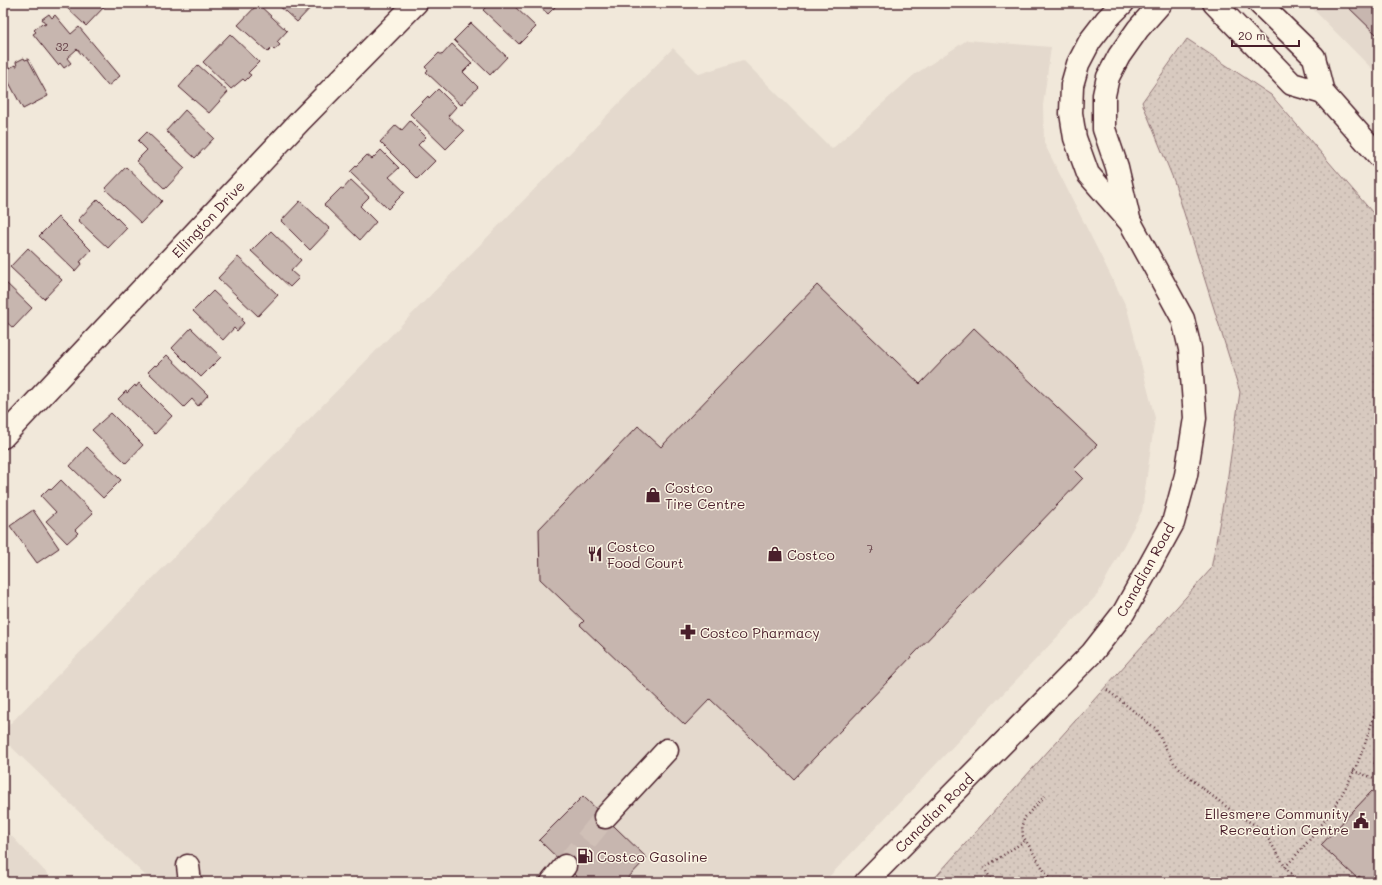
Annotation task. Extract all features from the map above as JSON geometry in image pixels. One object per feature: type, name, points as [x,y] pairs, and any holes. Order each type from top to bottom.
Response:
[{"type":"street","name":"Ellington Drive","points":[[3,437],[296,125],[416,3]]},
{"type":"street","name":"Canadian Road","points":[[866,882],[1092,653],[1124,612],[1173,523],[1186,475],[1195,418],[1190,349],[1183,319],[1130,222],[1088,174],[1075,138],[1071,113],[1072,85],[1078,64],[1090,41],[1107,19],[1123,3]]},
{"type":"street","name":"Canadian Road","points":[[1130,222],[1117,167],[1104,129],[1104,95],[1108,77],[1120,56],[1138,29],[1160,3]]},
{"type":"street","points":[[1214,3],[1292,84],[1323,93]]},
{"type":"street","points":[[1259,3],[1314,57],[1323,93],[1379,156]]},
{"type":"street","points":[[605,817],[666,750]]},
{"type":"path","points":[[1107,690],[1155,728],[1178,768],[1236,814],[1262,828],[1284,867],[1299,882]]},
{"type":"path","points":[[1284,867],[1304,847],[1328,816],[1350,779],[1366,743],[1379,699]]},
{"type":"path","points":[[1353,771],[1377,779]]},
{"type":"path","points":[[1045,796],[1025,817],[1022,825],[1022,836],[1026,840],[1051,882]]},
{"type":"path","points":[[993,882],[984,868],[1026,840]]},
{"type":"shaded area","points":[[1307,3],[1379,3],[1379,76]]},
{"type":"shaded area","points":[[1187,39],[1271,95],[1379,220],[1379,882],[931,882],[1211,569],[1227,482],[1240,392],[1174,181],[1142,102]]},
{"type":"shaded area","points":[[967,40],[1051,47],[1043,105],[1044,143],[1127,308],[1155,418],[1142,511],[1098,594],[824,882],[152,882],[3,739],[3,731],[673,48],[699,74],[743,60],[832,149],[914,75]]},
{"type":"shaded area","points":[[3,827],[55,882],[3,882]]},
{"type":"building","points":[[62,3],[104,3],[106,5],[86,26]]},
{"type":"building","points":[[276,3],[315,3],[297,22]]},
{"type":"building","points":[[486,3],[511,3],[536,27],[519,44],[483,10],[486,7],[484,5]]},
{"type":"building","points":[[536,3],[559,3],[548,14]]},
{"type":"building","points":[[1344,3],[1379,3],[1379,37]]},
{"type":"building","points":[[258,4],[287,31],[277,42],[280,45],[274,50],[272,48],[268,52],[238,25]]},
{"type":"building","points":[[49,14],[52,18],[55,15],[71,34],[79,27],[120,76],[108,86],[77,49],[67,58],[71,63],[64,68],[60,63],[58,65],[33,34],[36,32],[34,30],[42,23],[44,25],[46,24],[42,19]]},
{"type":"building","points":[[471,23],[507,57],[490,75],[454,40]]},
{"type":"building","points":[[230,34],[259,62],[248,73],[251,75],[245,81],[243,79],[231,89],[203,62]]},
{"type":"building","points":[[452,44],[472,63],[463,72],[478,87],[461,105],[426,72],[428,70],[425,67],[439,53],[442,55]]},
{"type":"building","points":[[24,58],[25,60],[28,59],[48,96],[23,109],[4,73],[7,71],[6,70],[15,65],[17,66],[16,62]]},
{"type":"building","points":[[198,65],[228,92],[209,113],[179,87]]},
{"type":"building","points":[[438,89],[456,107],[448,116],[464,131],[446,149],[410,114],[428,96],[429,98]]},
{"type":"building","points":[[185,110],[214,138],[195,158],[166,131]]},
{"type":"building","points":[[410,121],[426,137],[418,145],[435,161],[417,179],[380,142],[396,125],[402,130]]},
{"type":"building","points":[[147,132],[185,168],[165,189],[136,161],[147,150],[138,141]]},
{"type":"building","points":[[381,150],[399,168],[389,177],[405,192],[388,209],[350,172],[367,155],[372,159]]},
{"type":"building","points":[[126,167],[162,201],[141,223],[105,189]]},
{"type":"building","points":[[351,180],[369,197],[360,206],[376,222],[360,240],[324,205]]},
{"type":"building","points":[[98,199],[127,228],[108,248],[78,220]]},
{"type":"building","points":[[300,201],[330,229],[310,250],[281,221]]},
{"type":"building","points":[[58,217],[91,250],[80,262],[82,263],[75,271],[39,236]]},
{"type":"building","points":[[271,231],[301,260],[291,271],[299,278],[290,287],[251,251]]},
{"type":"building","points":[[28,248],[62,280],[44,299],[10,267]]},
{"type":"building","points":[[238,257],[278,295],[258,316],[218,278]]},
{"type":"building","points":[[3,280],[32,308],[13,328],[3,319]]},
{"type":"building","name":"Costco","points":[[817,285],[920,384],[974,328],[1097,445],[1074,469],[1083,478],[794,779],[710,699],[685,725],[580,625],[584,621],[540,579],[539,529],[638,426],[661,447]]},
{"type":"building","points":[[213,291],[243,319],[242,321],[244,323],[237,331],[234,328],[223,340],[193,311]]},
{"type":"building","points":[[191,328],[221,357],[201,377],[172,348]]},
{"type":"building","points":[[167,355],[208,395],[198,406],[192,399],[184,407],[148,372]]},
{"type":"building","points":[[139,383],[172,416],[155,434],[118,399],[126,391],[127,393]]},
{"type":"building","points":[[111,413],[143,445],[126,463],[92,430]]},
{"type":"building","points":[[87,447],[121,480],[103,498],[70,466]]},
{"type":"building","points":[[61,480],[93,513],[75,530],[78,533],[67,543],[46,521],[56,512],[41,496],[49,488],[51,490]]},
{"type":"building","points":[[33,510],[59,548],[37,563],[10,526]]},
{"type":"building","points":[[1379,745],[1379,765],[1374,764]]},
{"type":"building","name":"Ellesmere Community Recreation Centre","points":[[1372,791],[1379,798],[1379,882],[1366,882],[1359,876],[1357,878],[1321,845]]},
{"type":"building","points":[[583,796],[647,858],[624,882],[582,882],[539,840]]},
{"type":"tunnel","points":[[565,866],[605,817]]},
{"type":"place","name":"Costco Tire Centre","points":[[653,495]]},
{"type":"place","name":"Costco Food Court","points":[[595,554]]},
{"type":"place","name":"Costco","points":[[775,554]]},
{"type":"place","name":"Costco Pharmacy","points":[[688,632]]},
{"type":"place","name":"Ellesmere Community Recreation Centre","points":[[1361,821]]},
{"type":"place","name":"Costco Gasoline","points":[[585,856]]}]
